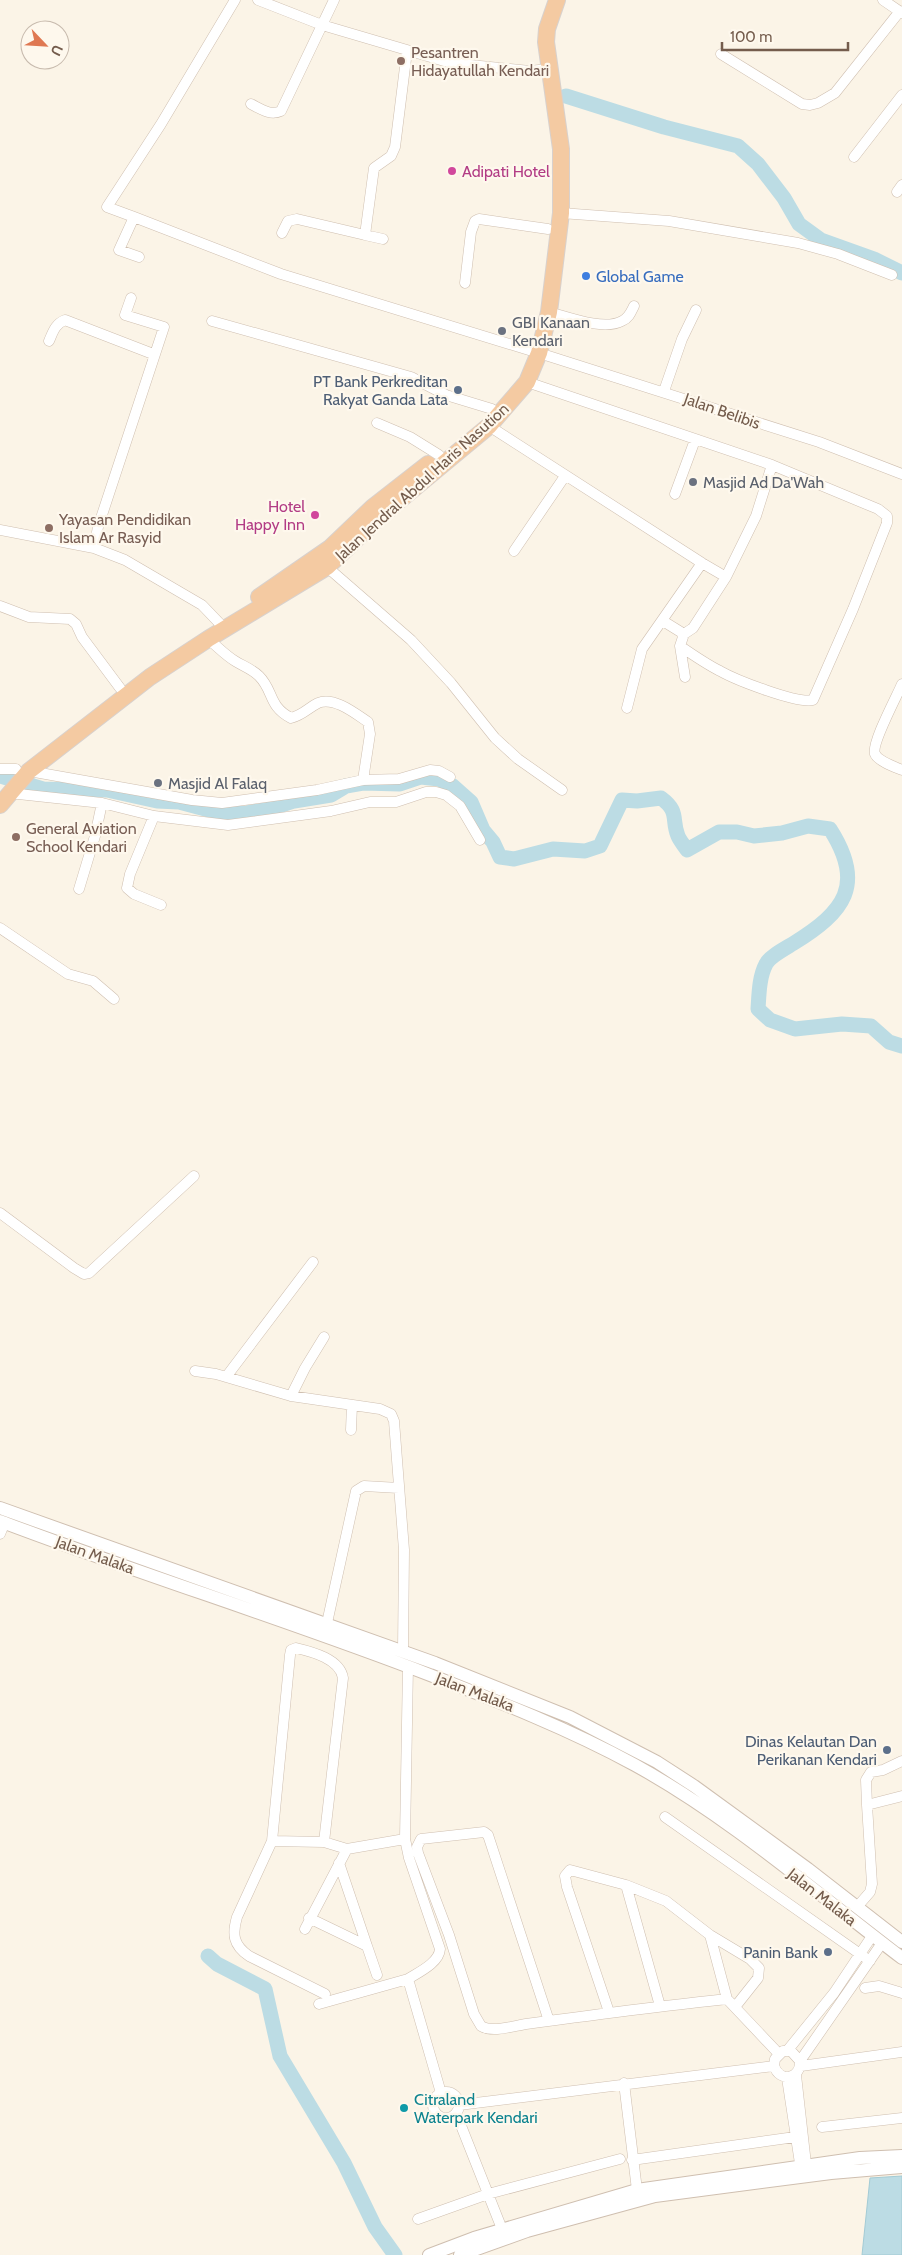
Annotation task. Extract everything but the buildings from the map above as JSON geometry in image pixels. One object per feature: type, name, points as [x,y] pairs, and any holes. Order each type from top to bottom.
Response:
[{"type":"highway","name":"Jalan Jendral Abdul Haris Nasution","points":[[2,793],[16,771],[150,677],[208,639],[221,624],[327,567],[383,514],[490,426],[527,382],[561,213],[561,149],[537,29],[546,0]]},
{"type":"highway","name":"Jalan Jendral Abdul Haris Nasution","points":[[46,750],[120,688],[221,624],[330,548],[390,493],[439,455],[492,409],[517,378],[534,351],[549,312],[547,283],[551,152],[544,70],[546,36],[557,0]]},
{"type":"street","name":"Jalan Belibis","points":[[235,0],[161,124],[107,207],[281,274],[664,391],[826,444],[902,474]]},
{"type":"street","points":[[258,0],[322,25],[451,63],[544,70]]},
{"type":"street","points":[[251,104],[275,114],[281,111],[334,0]]},
{"type":"street","points":[[721,54],[802,104],[810,105],[835,93],[901,12],[883,0]]},
{"type":"street","points":[[365,235],[374,168],[391,156],[395,147],[407,50]]},
{"type":"street","points":[[854,157],[902,95]]},
{"type":"street","points":[[561,213],[669,221],[798,243],[838,254],[892,276]]},
{"type":"street","points":[[134,218],[119,250],[139,257]]},
{"type":"street","points":[[282,233],[285,225],[291,219],[383,239]]},
{"type":"street","points":[[465,283],[471,232],[475,221],[548,229]]},
{"type":"street","points":[[94,548],[98,527],[153,362],[153,354],[164,327],[125,315],[131,298]]},
{"type":"street","points":[[549,312],[585,322],[611,324],[622,322],[629,316],[634,306]]},
{"type":"street","points":[[664,391],[682,339],[696,310]]},
{"type":"street","points":[[49,341],[55,327],[59,322],[65,320],[153,354]]},
{"type":"street","points":[[212,321],[411,377],[446,395],[492,409]]},
{"type":"street","points":[[527,382],[772,465],[884,513],[888,520],[853,609],[815,697],[811,701],[800,700],[749,684],[721,672],[680,646]]},
{"type":"street","points":[[377,423],[410,437],[439,455]]},
{"type":"street","points":[[490,426],[565,476],[726,577]]},
{"type":"street","points":[[675,494],[695,440]]},
{"type":"street","points":[[685,677],[680,646],[684,634],[693,628],[726,577],[756,516],[772,465]]},
{"type":"street","points":[[514,551],[565,476]]},
{"type":"street","points":[[0,530],[94,548],[125,560],[158,577],[202,605],[221,624]]},
{"type":"street","points":[[627,708],[642,649],[702,563]]},
{"type":"street","points":[[327,567],[412,640],[495,738],[518,759],[562,790]]},
{"type":"street","points":[[0,606],[29,617],[70,619],[74,621],[82,637],[120,688]]},
{"type":"street","points":[[663,621],[684,634]]},
{"type":"street","points":[[208,639],[235,661],[259,676],[264,682],[275,706],[287,716],[292,718],[302,715],[319,702],[326,701],[344,707],[368,722],[370,734],[364,780]]},
{"type":"street","points":[[902,684],[877,740],[874,752],[877,757],[902,770]]},
{"type":"street","points":[[16,771],[192,800],[222,803],[317,790],[364,780],[400,778],[430,770],[450,777]]},
{"type":"street","points":[[2,793],[102,803],[154,816],[228,825],[331,811],[370,802],[396,802],[426,792],[436,792],[446,795],[460,806],[480,840]]},
{"type":"street","points":[[79,889],[95,836],[102,803]]},
{"type":"street","points":[[154,816],[130,874],[127,888],[134,894],[161,906]]},
{"type":"street","points":[[0,928],[68,974],[93,981],[114,999]]},
{"type":"street","points":[[0,1213],[84,1274],[89,1273],[194,1176]]},
{"type":"street","points":[[226,1377],[314,1262]]},
{"type":"street","points":[[292,1396],[305,1368],[324,1337]]},
{"type":"street","points":[[195,1371],[205,1371],[292,1396],[384,1410],[393,1417],[404,1550],[402,1651]]},
{"type":"street","points":[[351,1430],[352,1405]]},
{"type":"street","points":[[327,1623],[356,1491],[364,1486],[399,1488]]},
{"type":"street","name":"Jalan Malaka","points":[[0,1508],[277,1612],[408,1669],[526,1712],[636,1766],[679,1791],[734,1829],[871,1949],[902,1958]]},
{"type":"street","name":"Jalan Malaka","points":[[2,1526],[277,1612],[327,1623],[570,1718],[657,1762],[801,1863],[864,1899],[902,1942]]},
{"type":"street","points":[[324,1842],[343,1678],[342,1671],[334,1662],[296,1648],[292,1650],[290,1655],[272,1841],[237,1917],[234,1936],[238,1948],[249,1956],[325,1994]]},
{"type":"street","points":[[319,2004],[408,1979],[439,1955],[440,1949],[409,1858],[405,1839],[408,1669]]},
{"type":"street","name":"Jalan Malaka","points":[[864,1899],[872,1884],[866,1780],[871,1772],[883,1770],[902,1761]]},
{"type":"street","points":[[867,1804],[902,1796]]},
{"type":"street","points":[[665,1817],[871,1949]]},
{"type":"street","points":[[549,2021],[488,1835],[484,1832],[421,1839],[417,1847],[418,1853],[478,2022],[484,2028],[490,2029],[660,2006],[731,2003],[758,1978],[759,1968],[750,1959],[710,1935],[666,1901],[626,1885],[573,1870],[565,1876],[567,1887],[609,2012]]},
{"type":"street","points":[[272,1841],[324,1842],[347,1849],[405,1839]]},
{"type":"street","points":[[304,1929],[347,1849]]},
{"type":"street","points":[[339,1863],[377,1975]]},
{"type":"street","points":[[626,1885],[660,2006]]},
{"type":"street","points":[[309,1918],[367,1946]]},
{"type":"street","points":[[710,1935],[731,2003],[783,2052],[796,2053],[798,2142],[803,2167]]},
{"type":"street","points":[[871,1949],[814,2019],[775,2060],[774,2066],[778,2074],[902,2052]]},
{"type":"street","points":[[796,2070],[871,1949]]},
{"type":"street","points":[[408,1979],[441,2093]]},
{"type":"street","points":[[865,1988],[879,1986],[902,1993]]},
{"type":"street","points":[[814,2019],[825,2026]]},
{"type":"street","points":[[497,2217],[457,2109],[455,2096],[446,2092],[441,2093],[433,2101],[435,2113],[445,2118],[457,2109],[624,2083],[774,2066]]},
{"type":"street","points":[[624,2083],[637,2190]]},
{"type":"street","points":[[822,2126],[902,2118]]},
{"type":"street","points":[[633,2168],[798,2142]]},
{"type":"street","points":[[428,2255],[483,2235],[637,2190],[860,2158],[902,2156]]},
{"type":"street","points":[[418,2219],[488,2194],[620,2159]]},
{"type":"street","points":[[460,2255],[528,2230],[635,2200],[716,2187],[803,2167],[902,2167]]},
{"type":"water","points":[[902,2176],[902,2255],[862,2255],[870,2178]]},
{"type":"waterway","points":[[566,96],[664,127],[738,146],[758,164],[784,198],[799,224],[821,240],[874,259],[902,273]]},
{"type":"waterway","points":[[0,776],[43,789],[107,790],[157,801],[179,802],[224,814],[270,809],[294,801],[331,795],[346,786],[363,783],[400,784],[421,777],[439,779],[453,786],[471,802],[483,830],[493,842],[500,857],[514,859],[553,849],[585,851],[600,846],[622,800],[637,801],[661,798],[671,807],[678,836],[687,850],[719,832],[737,832],[754,836],[782,833],[808,826],[830,829],[841,849],[847,866],[848,882],[844,895],[837,908],[826,920],[768,961],[761,980],[758,1009],[770,1020],[795,1029],[842,1024],[871,1026],[889,1042],[902,1046]]},
{"type":"waterway","points":[[208,1956],[217,1964],[265,1989],[280,2056],[344,2163],[375,2227],[395,2255]]},
{"type":"place","name":"Pesantren Hidayatullah Kendari","points":[[401,61]]},
{"type":"place","name":"Adipati Hotel","points":[[452,171]]},
{"type":"place","name":"Global Game","points":[[586,276]]},
{"type":"place","name":"GBI Kanaan Kendari","points":[[502,331]]},
{"type":"place","name":"PT Bank Perkreditan Rakyat Ganda Lata","points":[[458,390]]},
{"type":"place","name":"Masjid Ad Da'Wah","points":[[693,482]]},
{"type":"place","name":"Hotel Happy Inn","points":[[315,515]]},
{"type":"place","name":"Yayasan Pendidikan Islam Ar Rasyid","points":[[49,528]]},
{"type":"place","name":"Masjid Al Falaq","points":[[158,783]]},
{"type":"place","name":"General Aviation School Kendari","points":[[16,837]]},
{"type":"place","name":"Dinas Kelautan Dan Perikanan Kendari","points":[[887,1750]]},
{"type":"place","name":"Panin Bank","points":[[828,1952]]},
{"type":"place","name":"Citraland Waterpark Kendari","points":[[404,2108]]}]
